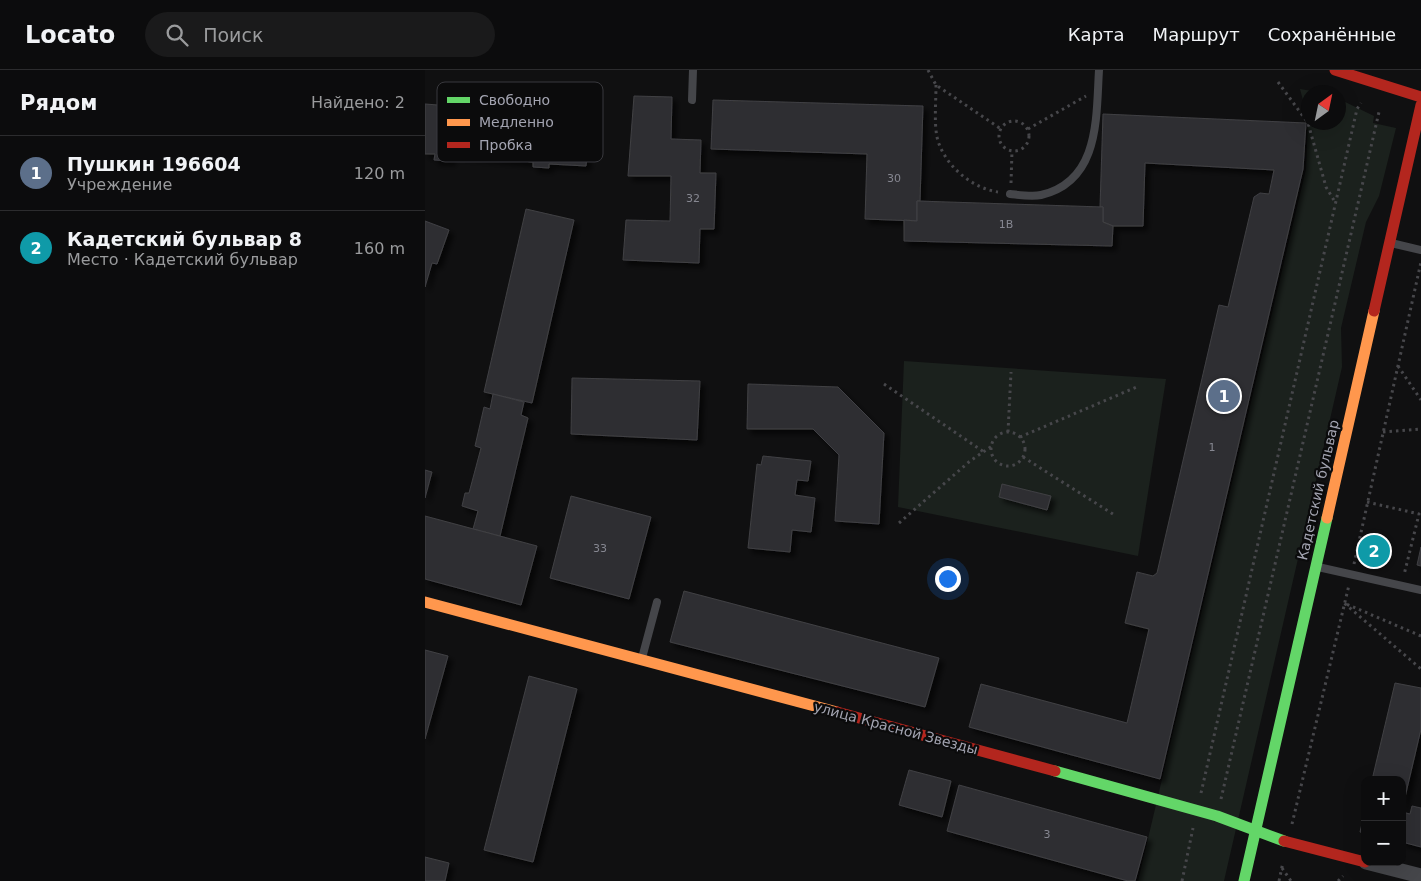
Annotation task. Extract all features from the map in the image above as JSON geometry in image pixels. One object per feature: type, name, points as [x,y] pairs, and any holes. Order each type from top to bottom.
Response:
[{"type":"street","points":[[1335,70],[1421,97]]},
{"type":"street","name":"Кадетский бульвар","points":[[1244,881],[1421,105]]},
{"type":"street","name":"улица Красной Звезды","points":[[425,602],[1066,774],[1210,814],[1288,842],[1361,861]]},
{"type":"street","name":"улица Красной Звезды","points":[[1381,866],[1421,876]]},
{"type":"lane","points":[[692,100],[693,70]]},
{"type":"lane","points":[[1010,194],[1039,196],[1060,189],[1075,177],[1087,160],[1093,141],[1099,70]]},
{"type":"lane","points":[[1389,243],[1421,250]]},
{"type":"lane","points":[[1316,566],[1421,590]]},
{"type":"lane","points":[[641,660],[657,602]]},
{"type":"path","points":[[928,70],[936,85],[937,136],[949,162],[962,176],[994,192],[1010,194],[1012,151]]},
{"type":"path","points":[[1278,82],[1308,123],[1326,187],[1335,203]]},
{"type":"path","points":[[936,85],[1001,129]]},
{"type":"path","points":[[1028,130],[1097,90]]},
{"type":"path","points":[[1202,790],[1335,203],[1357,109],[1361,103]]},
{"type":"path","points":[[1220,805],[1379,112]]},
{"type":"path","points":[[1010,122],[1020,122],[1028,130],[1027,145],[1023,149],[1012,151],[1007,149],[1000,140],[1001,129],[1010,122]]},
{"type":"path","points":[[1291,830],[1421,262]]},
{"type":"path","points":[[1398,366],[1421,400]]},
{"type":"path","points":[[1008,432],[1011,372]]},
{"type":"path","points":[[884,384],[984,452]]},
{"type":"path","points":[[1020,437],[1139,386]]},
{"type":"path","points":[[1383,432],[1421,429]]},
{"type":"path","points":[[899,523],[970,461],[992,446],[998,436],[1008,432],[1020,437],[1025,446],[1023,457],[1016,465],[1005,466],[996,461],[992,452],[992,446]]},
{"type":"path","points":[[1023,457],[1116,516]]},
{"type":"path","points":[[1367,502],[1419,514],[1402,585]]},
{"type":"path","points":[[1344,603],[1421,636]]},
{"type":"path","points":[[1344,603],[1421,669]]},
{"type":"path","points":[[1182,881],[1195,822]]},
{"type":"path","points":[[1279,881],[1285,856]]},
{"type":"path","points":[[1282,868],[1291,881]]},
{"type":"shaded area","points":[[1346,102],[1374,116],[1373,123],[1396,128],[1379,196],[1366,222],[1341,328],[1342,367],[1224,881],[1138,881],[1306,169],[1308,130],[1346,130]]},
{"type":"shaded area","points":[[904,361],[1166,379],[1138,556],[898,507]]},
{"type":"building","points":[[634,96],[672,97],[671,139],[701,140],[700,173],[716,173],[714,229],[700,229],[699,263],[623,260],[626,220],[670,221],[671,176],[628,176]]},
{"type":"building","points":[[713,100],[923,106],[920,201],[917,201],[917,221],[865,219],[867,154],[711,149]]},
{"type":"building","points":[[425,104],[437,105],[437,160],[434,160],[435,154],[425,154]]},
{"type":"building","points":[[1103,114],[1301,123],[1301,130],[1306,130],[1303,169],[1160,779],[969,727],[981,684],[1127,723],[1149,629],[1125,623],[1137,572],[1153,576],[1157,573],[1219,305],[1228,307],[1254,197],[1260,193],[1269,194],[1274,170],[1145,163],[1143,226],[1113,226],[1103,222],[1103,207],[1100,207]]},
{"type":"building","points":[[533,162],[586,162],[586,166],[549,164],[549,168],[533,167]]},
{"type":"building","points":[[917,201],[1103,207],[1103,222],[1113,226],[1112,246],[904,241],[904,220],[917,221]]},
{"type":"building","points":[[526,209],[574,220],[532,403],[484,392]]},
{"type":"building","points":[[425,221],[449,230],[437,264],[432,263],[425,287]]},
{"type":"building","points":[[572,378],[700,381],[697,440],[571,434]]},
{"type":"building","points":[[748,384],[838,387],[884,433],[879,524],[835,521],[839,455],[813,429],[747,429]]},
{"type":"building","points":[[493,394],[524,402],[521,415],[528,418],[500,536],[473,529],[478,511],[462,506],[465,493],[469,493],[481,448],[475,446],[484,407],[490,409]]},
{"type":"building","points":[[763,456],[811,461],[808,481],[797,480],[795,495],[815,498],[811,532],[792,530],[790,552],[748,548],[757,464],[761,465]]},
{"type":"building","points":[[425,470],[432,472],[425,498]]},
{"type":"building","points":[[1002,484],[1051,496],[1047,510],[999,497]]},
{"type":"building","points":[[571,496],[651,517],[629,599],[550,578]]},
{"type":"building","points":[[425,516],[537,546],[521,605],[425,579]]},
{"type":"building","points":[[1421,547],[1421,566],[1417,565]]},
{"type":"building","points":[[684,591],[939,658],[925,707],[670,642]]},
{"type":"building","points":[[425,650],[448,656],[425,739]]},
{"type":"building","points":[[529,676],[577,689],[533,862],[484,850]]},
{"type":"building","points":[[1395,683],[1421,688],[1421,729],[1406,793],[1406,776],[1373,776]]},
{"type":"building","points":[[909,770],[951,781],[942,817],[899,805]]},
{"type":"building","points":[[959,785],[1147,837],[1135,881],[1128,881],[947,831]]},
{"type":"building","points":[[1412,806],[1421,808],[1421,847],[1406,843],[1406,813],[1410,814]]},
{"type":"building","points":[[425,857],[449,863],[445,881],[425,881]]},
{"type":"traffic: fast","points":[[1244,881],[1327,518]]},
{"type":"traffic: fast","points":[[1055,771],[1217,816],[1284,841]]},
{"type":"traffic: slow","points":[[1327,518],[1374,311]]},
{"type":"traffic: slow","points":[[425,602],[837,712]]},
{"type":"traffic: jam","points":[[1335,70],[1421,97]]},
{"type":"traffic: jam","points":[[1374,311],[1421,105]]},
{"type":"traffic: jam","points":[[837,712],[1055,771]]},
{"type":"traffic: jam","points":[[1284,841],[1361,861]]},
{"type":"place","name":"Пушкин 196604","points":[[1224,396]]},
{"type":"place","name":"Кадетский бульвар 8","points":[[1374,551]]}]
